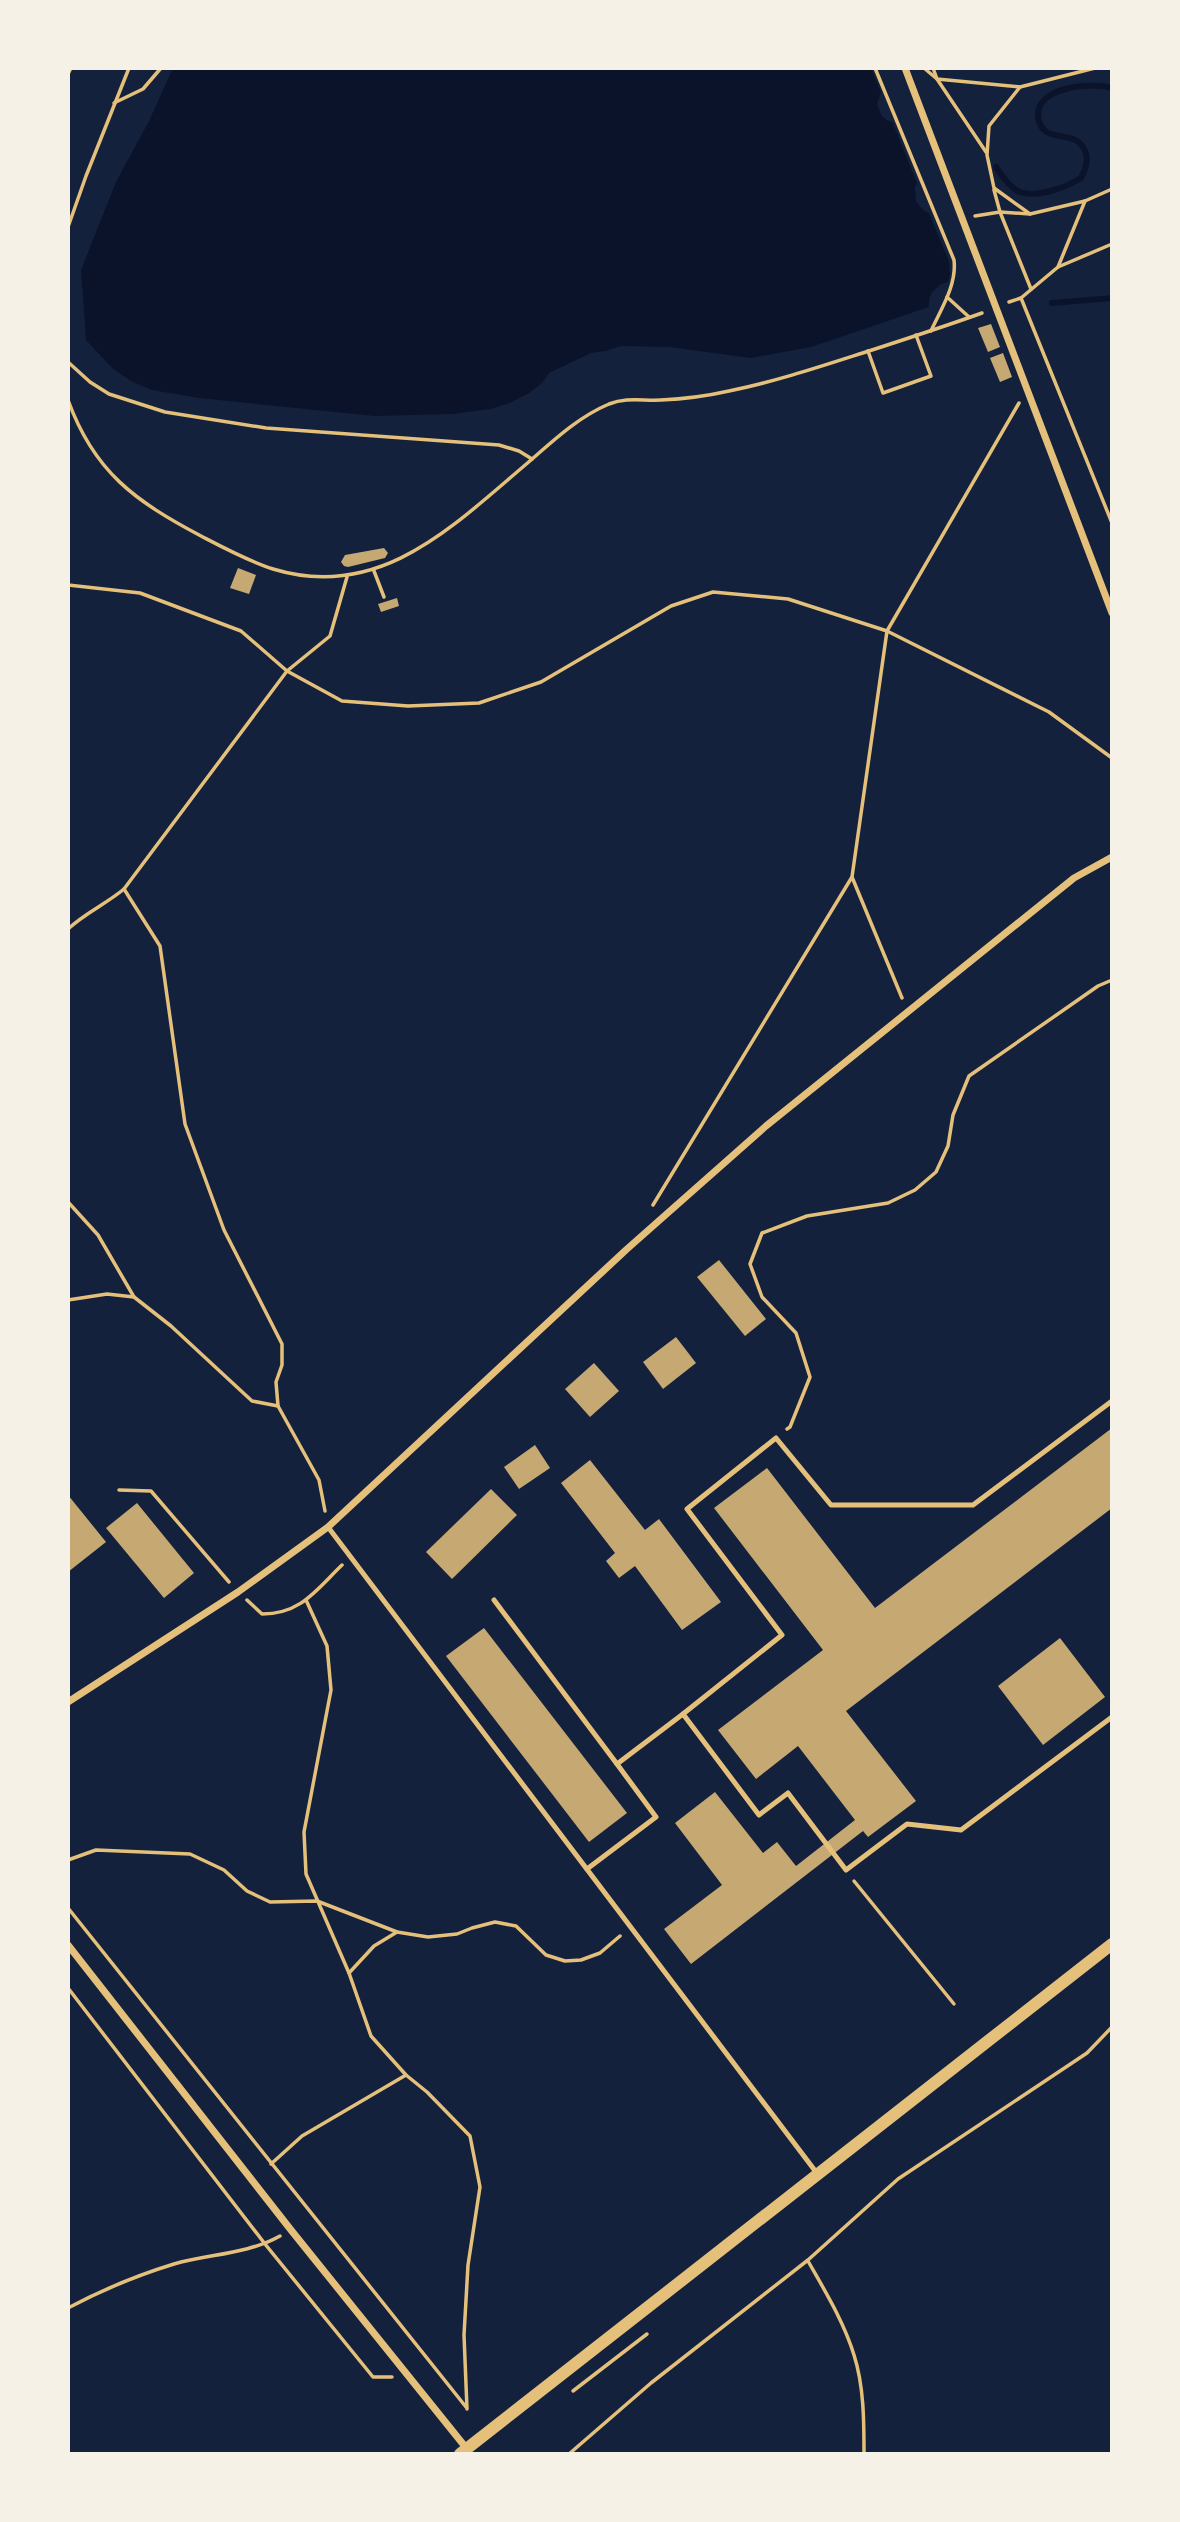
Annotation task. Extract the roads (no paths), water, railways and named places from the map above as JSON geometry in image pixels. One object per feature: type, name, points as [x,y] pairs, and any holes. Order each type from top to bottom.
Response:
[{"type":"street","points":[[905,68],[1112,613]]},
{"type":"street","points":[[68,1702],[238,1592],[328,1527],[637,1240],[766,1126],[1074,878],[1112,858]]},
{"type":"street","points":[[68,1945],[291,2230],[406,2371],[465,2451],[1112,1944]]},
{"type":"lane","points":[[617,1764],[782,1636],[687,1509],[776,1438],[831,1505],[973,1505],[1112,1401]]},
{"type":"lane","points":[[328,1527],[818,2175]]},
{"type":"lane","points":[[494,1601],[656,1816],[587,1869]]},
{"type":"lane","points":[[683,1714],[759,1815],[788,1793],[846,1870],[907,1824],[961,1830],[1112,1717]]},
{"type":"water","points":[[173,68],[871,68],[881,92],[878,104],[886,120],[893,122],[918,183],[915,189],[919,206],[929,213],[949,261],[951,274],[948,282],[930,296],[929,307],[811,347],[751,358],[669,347],[621,346],[591,353],[549,373],[542,383],[529,393],[491,409],[453,414],[374,416],[199,398],[152,390],[113,369],[86,340],[81,270],[116,182],[149,121]]},
{"type":"waterway","points":[[996,167],[1013,188],[1027,193],[1052,191],[1081,178],[1087,159],[1083,147],[1072,139],[1053,135],[1042,128],[1039,110],[1052,94],[1064,90],[1090,86],[1112,88]]},
{"type":"waterway","points":[[1052,303],[1112,298]]}]
